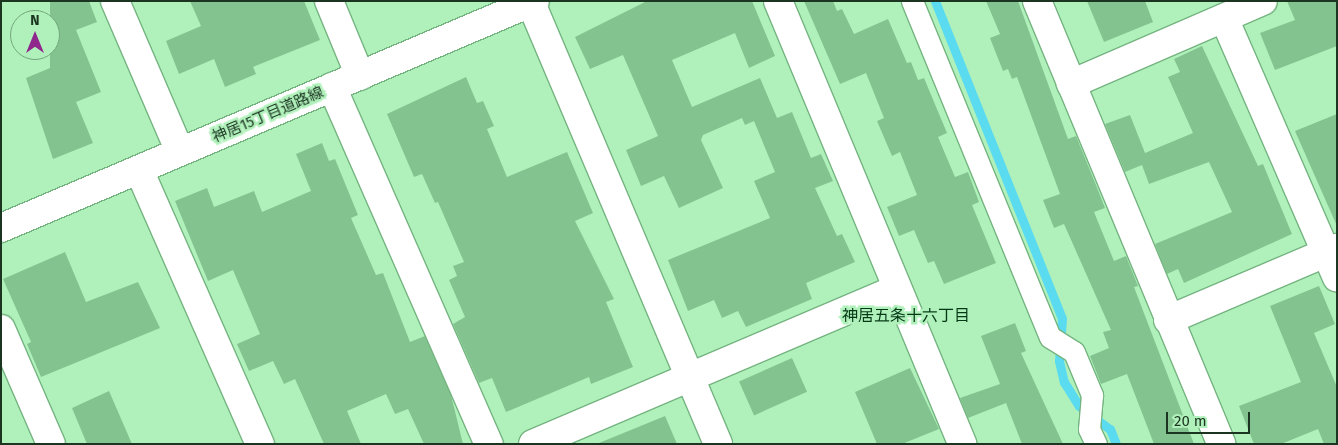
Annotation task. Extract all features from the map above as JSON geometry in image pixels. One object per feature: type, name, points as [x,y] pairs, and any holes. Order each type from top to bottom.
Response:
[{"type":"street","points":[[115,1],[180,152]]},
{"type":"street","points":[[329,1],[360,76]]},
{"type":"street","points":[[778,1],[962,444]]},
{"type":"street","points":[[912,1],[1050,337],[1074,352],[1092,395],[1090,414],[1096,444]]},
{"type":"street","points":[[1037,1],[1221,444]]},
{"type":"street","points":[[1071,84],[1262,1]]},
{"type":"street","points":[[533,2],[718,444]]},
{"type":"street","name":"神居15丁目道路線","points":[[1,228],[533,2]]},
{"type":"street","points":[[1224,18],[1332,251],[1337,278]]},
{"type":"street","points":[[332,88],[489,444]]},
{"type":"street","points":[[139,170],[260,444]]},
{"type":"street","points":[[1168,320],[1332,251]]},
{"type":"street","points":[[532,444],[896,289]]},
{"type":"street","points":[[1,329],[51,444]]},
{"type":"building","points":[[50,1],[89,1],[97,22],[76,30],[101,92],[76,102],[93,143],[53,159],[26,78],[50,68],[50,60],[60,60],[60,10],[50,10]]},
{"type":"building","points":[[190,1],[304,1],[320,40],[253,67],[256,74],[225,87],[214,59],[179,74],[166,41],[201,26]]},
{"type":"building","points":[[647,1],[752,1],[775,56],[749,68],[735,33],[672,60],[692,107],[760,78],[777,118],[792,112],[811,158],[821,154],[833,181],[815,188],[837,236],[842,234],[855,262],[806,283],[812,299],[746,327],[738,311],[722,318],[714,300],[688,311],[668,260],[770,218],[754,181],[775,172],[754,121],[745,125],[742,118],[703,135],[701,140],[723,188],[679,208],[664,176],[641,186],[626,150],[658,136],[623,55],[590,69],[575,37]]},
{"type":"building","points":[[804,1],[833,1],[837,11],[842,9],[854,34],[888,19],[907,63],[911,62],[918,80],[924,78],[947,133],[938,137],[955,177],[968,172],[979,202],[972,205],[996,263],[944,284],[934,261],[928,263],[914,230],[899,236],[887,207],[917,195],[900,152],[892,156],[877,121],[884,118],[866,73],[840,84]]},
{"type":"building","points":[[986,1],[1018,1],[1068,139],[1076,136],[1105,208],[1094,212],[1114,261],[1126,256],[1138,286],[1134,287],[1194,444],[1154,444],[1127,374],[1101,384],[1090,356],[1109,348],[1103,332],[1111,330],[1064,224],[1054,228],[1043,200],[1060,194],[1017,77],[1012,79],[1008,69],[1003,71],[990,38],[1000,34]]},
{"type":"building","points":[[1087,1],[1145,1],[1153,22],[1104,42]]},
{"type":"building","points":[[1287,1],[1337,1],[1337,46],[1275,70],[1260,33],[1295,20]]},
{"type":"building","points":[[1202,46],[1258,166],[1263,164],[1292,234],[1184,283],[1178,269],[1167,274],[1155,244],[1232,212],[1209,162],[1149,184],[1142,165],[1125,172],[1105,124],[1130,115],[1145,153],[1193,133],[1168,77],[1180,72],[1174,59]]},
{"type":"building","points":[[466,77],[477,103],[483,101],[494,126],[487,129],[507,177],[567,152],[593,213],[575,221],[614,299],[606,302],[633,367],[591,384],[589,377],[506,412],[492,378],[479,383],[453,324],[465,317],[449,280],[457,276],[453,266],[464,262],[438,202],[435,203],[422,174],[414,177],[387,114]]},
{"type":"building","points":[[1337,114],[1337,226],[1295,131]]},
{"type":"building","points":[[322,143],[329,161],[335,159],[358,215],[351,218],[376,275],[383,273],[410,342],[425,336],[451,395],[463,444],[424,444],[408,409],[395,414],[386,394],[347,411],[361,444],[324,444],[295,379],[284,384],[273,361],[249,371],[237,344],[260,334],[233,270],[208,281],[175,201],[207,188],[214,207],[254,191],[262,212],[311,191],[296,154]]},
{"type":"building","points":[[65,252],[86,302],[138,282],[160,328],[41,377],[27,344],[31,342],[3,279]]},
{"type":"building","points":[[1319,286],[1335,324],[1314,333],[1337,387],[1337,444],[1324,444],[1318,429],[1281,444],[1254,444],[1239,406],[1301,382],[1270,306]]},
{"type":"building","points":[[1015,323],[1026,351],[1021,353],[1063,444],[1022,444],[1006,403],[968,418],[960,398],[1000,384],[981,336]]},
{"type":"building","points":[[792,358],[807,392],[754,415],[739,382]]},
{"type":"building","points":[[910,368],[939,429],[902,444],[877,444],[855,392]]},
{"type":"building","points":[[109,391],[132,444],[87,444],[72,408]]},
{"type":"building","points":[[665,416],[677,444],[599,444],[599,443]]},
{"type":"waterway","points":[[935,1],[1062,319],[1059,361],[1064,382],[1079,406],[1110,429],[1116,444]]},
{"type":"district","name":"神居五条十六丁目","points":[[906,316]]}]
